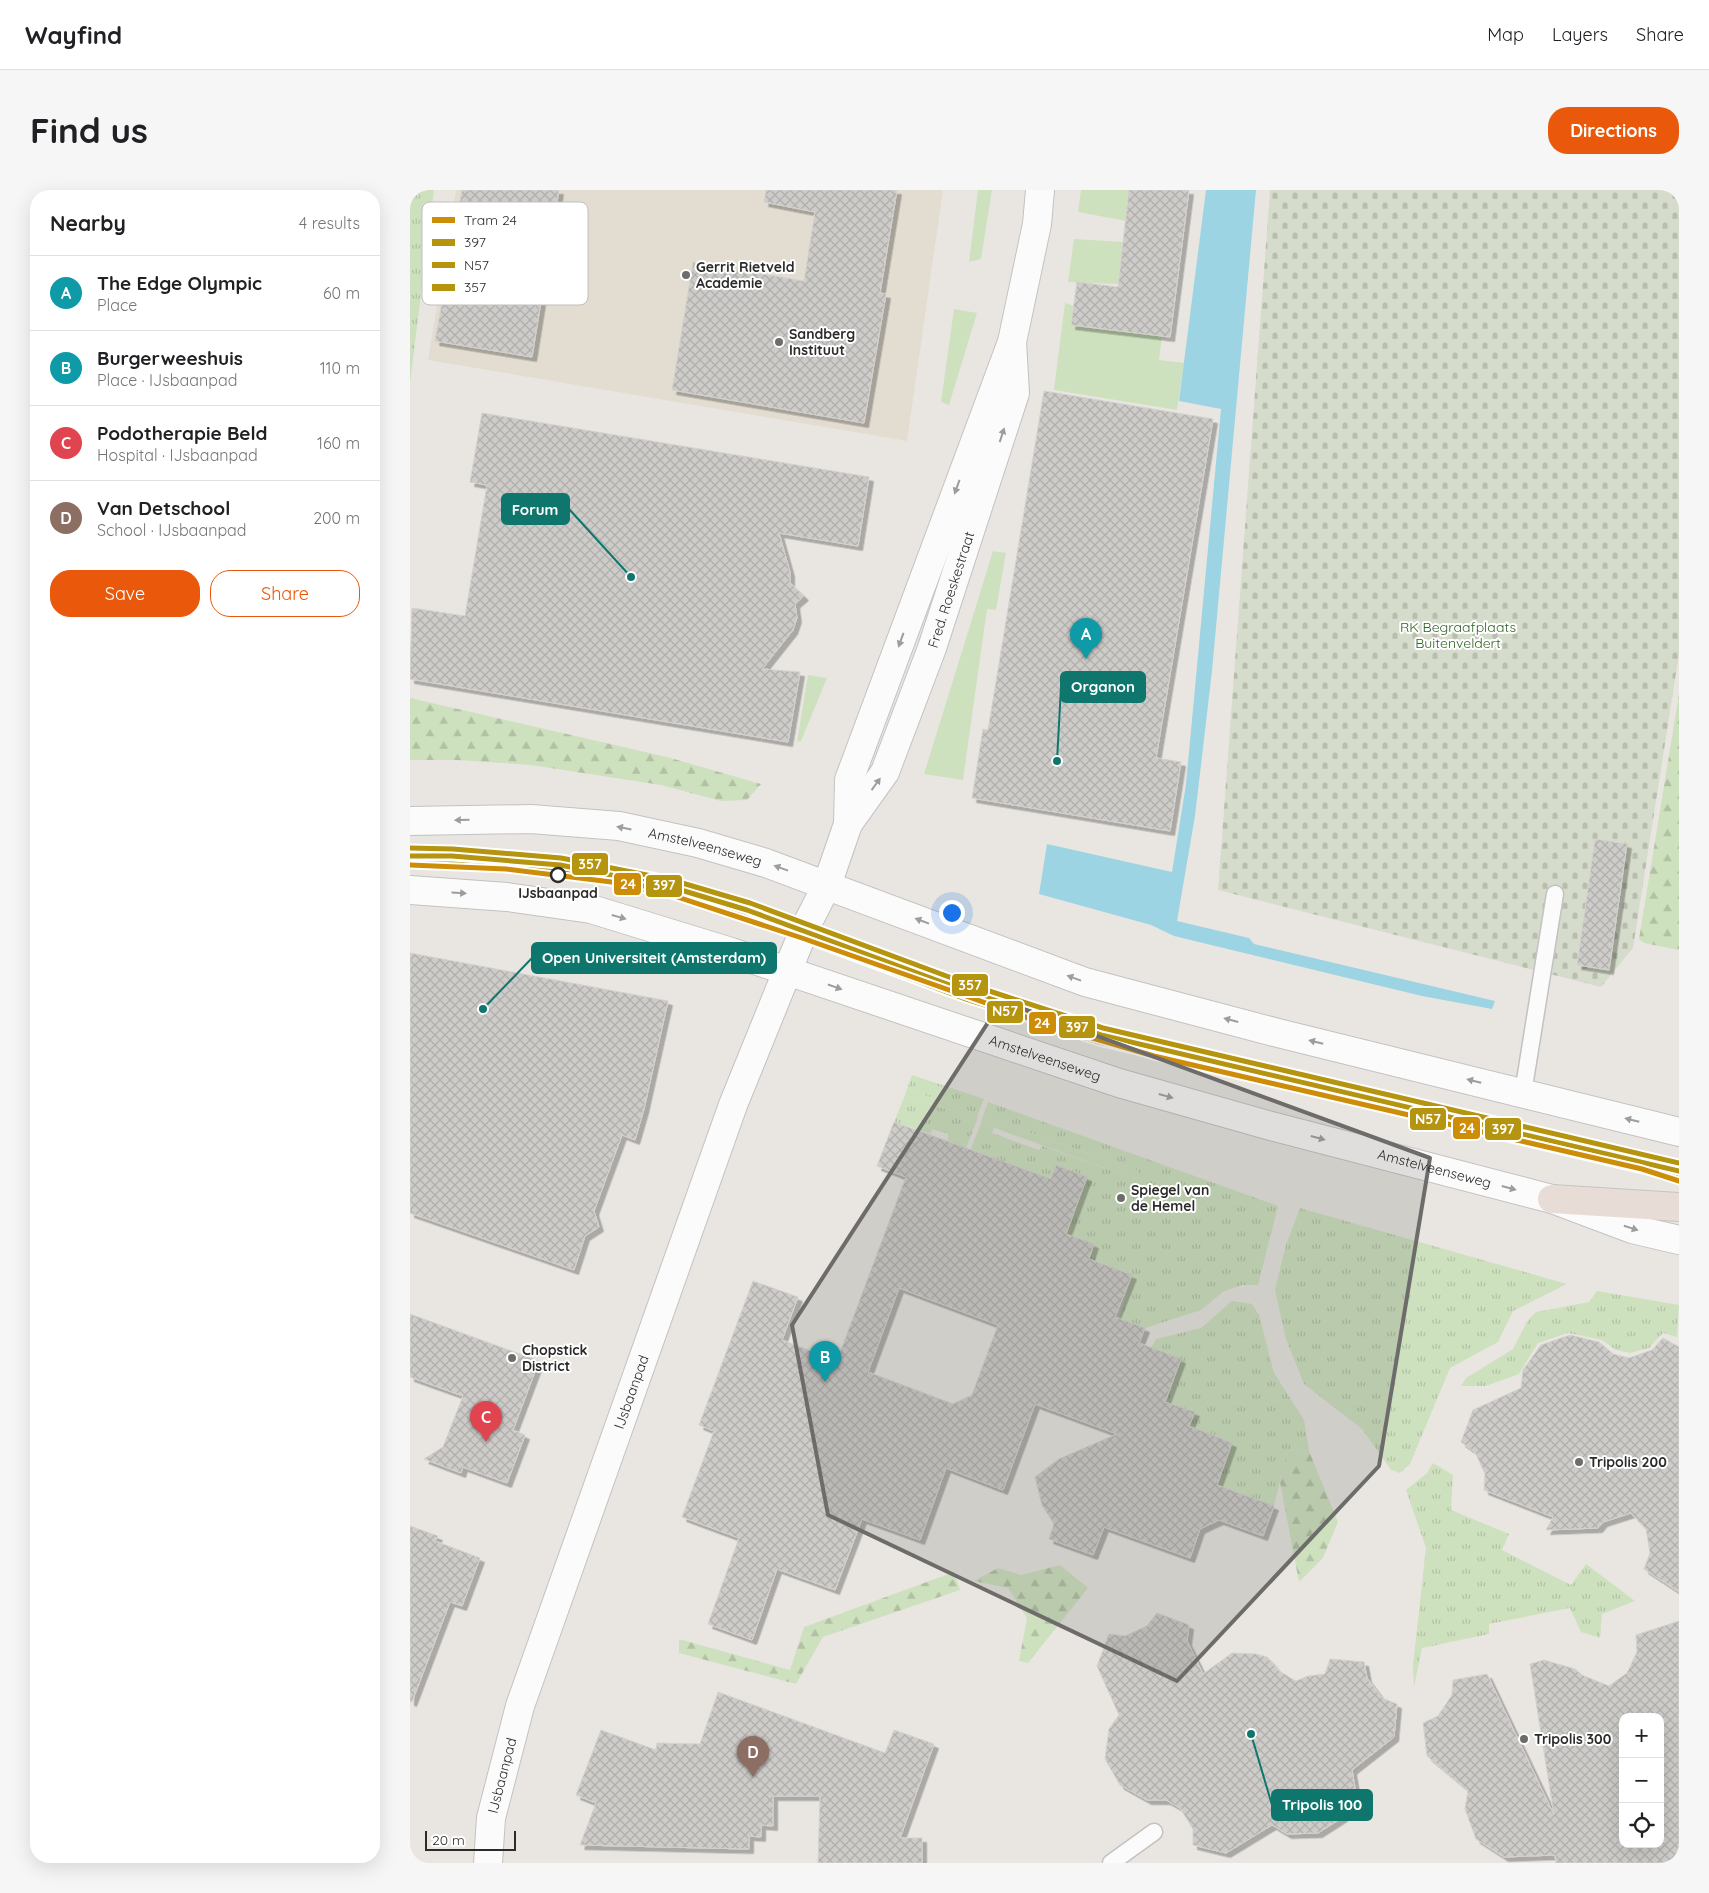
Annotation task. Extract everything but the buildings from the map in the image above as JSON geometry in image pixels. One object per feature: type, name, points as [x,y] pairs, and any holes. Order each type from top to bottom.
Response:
[{"type":"highway","points":[[1552,1199],[1679,1207]]},
{"type":"main road","name":"Fred. Roeskestraat","points":[[804,930],[827,885],[848,824],[849,780],[1012,342],[1036,224],[1040,190]]},
{"type":"main road","name":"Amstelveenseweg","points":[[410,821],[530,819],[619,826],[743,855],[1085,982],[1278,1033],[1679,1132]]},
{"type":"main road","name":"Amstelveenseweg","points":[[410,890],[507,896],[591,909],[789,971],[1119,1083],[1271,1126],[1552,1199],[1632,1229],[1679,1240]]},
{"type":"main road","name":"IJsbaanpad","points":[[488,1863],[492,1818],[520,1706],[733,1106],[804,930]]},
{"type":"lane","points":[[410,856],[452,856],[560,865],[671,887],[747,910],[966,991],[1101,1035],[1679,1171]]},
{"type":"lane","points":[[1523,1093],[1555,894]]},
{"type":"lane","points":[[1111,1863],[1154,1832]]},
{"type":"highlighted area","points":[[1002,1001],[1430,1158],[1379,1466],[1177,1681],[828,1515],[792,1325]]},
{"type":"shaded area","name":"Gerrit Rietveld Academie","points":[[456,190],[943,190],[907,441],[428,360],[437,305],[588,305],[588,202],[454,202]]},
{"type":"green space","points":[[410,190],[434,190],[433,202],[422,202],[422,286],[410,383]]},
{"type":"green space","points":[[978,190],[992,190],[981,259],[969,262]]},
{"type":"green space","points":[[1081,190],[1129,190],[1126,221],[1078,212]]},
{"type":"green space","name":"RK Begraafplaats Buitenveldert","points":[[1270,190],[1679,190],[1679,654],[1633,948],[1601,987],[1218,890]]},
{"type":"green space","points":[[1074,239],[1123,242],[1118,284],[1068,282]]},
{"type":"green space","points":[[1065,303],[1162,335],[1159,360],[1184,363],[1177,410],[1054,390]]},
{"type":"green space","points":[[954,309],[977,313],[949,405],[941,402]]},
{"type":"green space","points":[[993,551],[1006,553],[996,610],[987,609],[963,780],[924,774]]},
{"type":"green space","points":[[808,675],[827,678],[801,741],[797,742]]},
{"type":"green space","points":[[1679,694],[1679,950],[1644,943],[1639,939]]},
{"type":"green space","points":[[410,698],[667,757],[761,784],[747,800],[721,801],[661,785],[531,765],[457,760],[410,760]]},
{"type":"green space","points":[[912,1075],[984,1099],[978,1114],[907,1089]]},
{"type":"green space","points":[[907,1089],[978,1114],[977,1120],[905,1095]]},
{"type":"green space","points":[[905,1095],[977,1120],[966,1148],[948,1141],[948,1134],[932,1129],[931,1134],[894,1122]]},
{"type":"green space","points":[[988,1102],[1278,1206],[1258,1285],[1242,1285],[1224,1291],[1201,1310],[1145,1328],[1119,1319],[1132,1275],[1089,1259],[1094,1244],[1066,1234],[1086,1177],[1056,1166],[1030,1237],[1009,1164],[971,1149],[981,1123],[994,1128],[992,1133],[1039,1150],[1042,1146],[1138,1180],[1139,1171],[983,1116]]},
{"type":"green space","points":[[983,1116],[1139,1171],[1138,1180],[981,1123]]},
{"type":"green space","points":[[1300,1208],[1567,1284],[1513,1311],[1498,1342],[1450,1368],[1410,1464],[1400,1473],[1391,1470],[1362,1429],[1304,1384],[1286,1339],[1275,1290],[1286,1245]]},
{"type":"green space","points":[[1597,1291],[1679,1305],[1677,1337],[1663,1333],[1649,1348],[1630,1353],[1616,1350],[1602,1340],[1568,1333],[1538,1343],[1519,1374],[1486,1386],[1461,1386],[1466,1378],[1513,1349],[1528,1320],[1536,1312],[1589,1302]]},
{"type":"green space","points":[[1232,1301],[1252,1304],[1259,1315],[1274,1373],[1304,1420],[1309,1451],[1288,1449],[1274,1506],[1217,1485],[1232,1443],[1189,1426],[1194,1412],[1166,1402],[1181,1359],[1151,1348],[1156,1339],[1201,1328]]},
{"type":"green space","points":[[1288,1449],[1309,1451],[1338,1522],[1323,1558],[1299,1582],[1280,1482]]},
{"type":"green space","points":[[1433,1463],[1453,1475],[1451,1510],[1509,1534],[1502,1550],[1571,1585],[1586,1564],[1635,1601],[1602,1614],[1600,1638],[1581,1632],[1570,1608],[1489,1624],[1489,1634],[1422,1648],[1414,1687],[1413,1665],[1426,1548],[1406,1490],[1427,1473]]},
{"type":"green space","points":[[1060,1565],[1088,1588],[1028,1663],[1019,1661],[1027,1618],[1008,1588],[974,1581],[998,1568],[1021,1575]]},
{"type":"green space","points":[[954,1572],[960,1590],[823,1637],[796,1684],[679,1653],[679,1639],[790,1670],[804,1627]]},
{"type":"water","points":[[1206,190],[1256,190],[1212,671],[1195,816],[1177,921],[1249,938],[1254,944],[1495,1001],[1492,1009],[1422,996],[1174,936],[1151,925],[1039,894],[1047,844],[1172,872],[1186,784],[1221,409],[1179,401]]},
{"type":"tram line","name":"24","points":[[410,865],[506,869],[644,886],[802,938],[1045,1024],[1154,1056],[1642,1169],[1679,1181]]},
{"type":"transit line","name":"357","points":[[410,848],[453,849],[561,858],[672,880],[750,903],[968,984],[1103,1028],[1679,1163]]},
{"type":"transit line","name":"397","points":[[410,856],[452,856],[560,865],[671,887],[747,910],[966,991],[1101,1035],[1679,1171]]},
{"type":"transit line","name":"N57","points":[[410,864],[452,864],[559,872],[669,894],[745,917],[963,998],[1099,1042],[1677,1178]]},
{"type":"place","name":"Gerrit Rietveld Academie","points":[[686,275]]},
{"type":"place","name":"Sandberg Instituut","points":[[779,342]]},
{"type":"place","name":"Forum","points":[[631,577]]},
{"type":"place","name":"The Edge Olympic","points":[[1086,659]]},
{"type":"place","name":"Organon","points":[[1057,761]]},
{"type":"place","name":"IJsbaanpad","points":[[558,875]]},
{"type":"place","name":"Open Universiteit (Amsterdam)","points":[[483,1009]]},
{"type":"place","name":"Spiegel van de Hemel","points":[[1121,1198]]},
{"type":"place","name":"Chopstick District","points":[[512,1358]]},
{"type":"place","name":"Burgerweeshuis","points":[[825,1382]]},
{"type":"place","name":"Podotherapie Beld","points":[[486,1442]]},
{"type":"place","name":"Tripolis 200","points":[[1579,1462]]},
{"type":"place","name":"Tripolis 100","points":[[1251,1734]]},
{"type":"place","name":"Tripolis 300","points":[[1524,1739]]},
{"type":"place","name":"Van Detschool","points":[[753,1777]]}]
